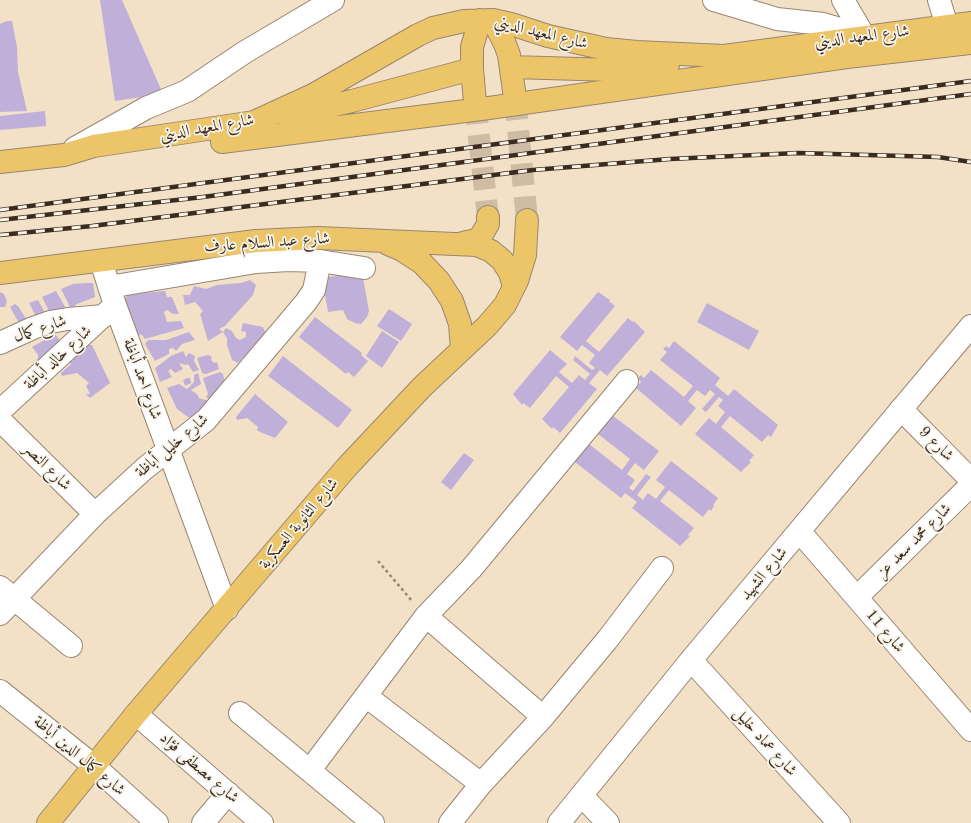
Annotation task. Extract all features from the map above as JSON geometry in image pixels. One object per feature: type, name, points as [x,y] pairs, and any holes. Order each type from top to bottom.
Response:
[{"type":"main road","name":"شارع المعهد الديني","points":[[0,162],[64,155],[94,146],[254,122],[313,95],[433,28],[464,21],[486,20],[511,24],[576,43],[606,49],[724,56],[864,36],[971,23]]},
{"type":"main road","points":[[475,102],[472,47],[486,20],[505,44],[511,67],[515,98]]},
{"type":"main road","name":"شارع المعهد الديني","points":[[64,155],[96,158],[129,154],[489,108],[847,57],[971,43]]},
{"type":"main road","points":[[511,67],[614,70],[669,65],[724,56]]},
{"type":"main road","points":[[254,122],[304,113],[472,69]]},
{"type":"main road","points":[[463,244],[476,240],[481,236],[488,224],[488,217]]},
{"type":"main road","name":"شارع الثانوية العسكرية","points":[[48,823],[136,714],[351,462],[416,393],[487,326],[505,305],[514,287],[525,255],[527,220]]},
{"type":"main road","name":"شارع عبد السلام عارف","points":[[0,273],[256,241],[318,238],[478,245],[491,251],[502,260],[510,272],[514,287]]},
{"type":"main road","points":[[379,241],[402,250],[417,260],[439,281],[452,301],[458,319],[462,349]]},
{"type":"street","points":[[64,155],[146,108],[187,91],[245,52],[333,0]]},
{"type":"street","points":[[714,0],[777,19],[823,24],[864,36]]},
{"type":"street","points":[[843,0],[864,36]]},
{"type":"street","points":[[938,0],[947,26]]},
{"type":"street","name":"شارع عبد السلام عارف","points":[[109,303],[256,262],[288,260],[320,261],[364,268]]},
{"type":"street","name":"شارع احمد أباظة","points":[[101,261],[109,303],[169,450],[227,609]]},
{"type":"street","name":"شارع خليل أباظة","points":[[5,600],[144,469],[206,420],[306,302],[314,290],[320,261]]},
{"type":"street","name":"شارع كمال","points":[[0,343],[33,328],[50,322],[68,319],[109,303]]},
{"type":"street","name":"شارع خالد أباظة","points":[[0,411],[109,303]]},
{"type":"street","name":"شارع الشهيد","points":[[559,823],[691,660],[800,532],[971,326]]},
{"type":"street","points":[[310,770],[426,616],[471,569],[627,381]]},
{"type":"street","name":"شارع 9","points":[[901,409],[971,480]]},
{"type":"street","name":"شارع النصر","points":[[0,420],[95,514]]},
{"type":"street","name":"شارع محمد سعد عز","points":[[857,597],[971,485]]},
{"type":"street","name":"شارع 11","points":[[800,532],[971,730]]},
{"type":"street","points":[[450,823],[481,784],[542,717],[607,640],[662,568]]},
{"type":"street","points":[[5,600],[71,646]]},
{"type":"street","points":[[426,616],[542,717]]},
{"type":"street","name":"شارع عماد خليل","points":[[691,660],[839,823]]},
{"type":"street","name":"شارع كمال الدين أباظة","points":[[0,691],[94,766],[157,823]]},
{"type":"street","points":[[366,696],[481,784]]},
{"type":"street","points":[[240,713],[373,823]]},
{"type":"street","name":"شارع مصطفى فؤاد","points":[[136,714],[262,823]]},
{"type":"street","points":[[203,823],[228,793]]},
{"type":"street","points":[[582,796],[608,823]]},
{"type":"path","points":[[378,560],[426,616]]},
{"type":"building","points":[[100,0],[122,0],[163,94],[115,101]]},
{"type":"building","points":[[7,21],[12,21],[17,47],[18,72],[27,111],[0,112],[0,24]]},
{"type":"building","points":[[45,111],[46,126],[0,130],[0,116]]},
{"type":"building","points":[[362,272],[369,311],[367,317],[361,324],[347,319],[343,310],[328,312],[322,278]]},
{"type":"building","points":[[250,280],[256,285],[253,295],[225,326],[219,329],[223,332],[208,341],[200,314],[203,311],[195,302],[185,305],[183,295],[190,295],[194,286],[206,289],[217,285],[241,283]]},
{"type":"building","points":[[93,283],[95,297],[77,304],[71,309],[61,289],[73,284]]},
{"type":"building","points":[[56,291],[68,312],[52,317],[42,297]]},
{"type":"building","points":[[165,291],[167,297],[172,297],[179,314],[173,314],[167,310],[164,312],[167,322],[181,321],[184,328],[145,339],[142,335],[137,334],[125,299],[128,295]]},
{"type":"building","points":[[0,292],[4,294],[7,301],[5,307],[0,307]]},
{"type":"building","points":[[598,292],[610,300],[609,301],[615,306],[586,341],[599,352],[628,318],[633,322],[634,321],[645,332],[607,376],[600,370],[589,383],[597,389],[560,433],[553,427],[552,429],[542,419],[569,387],[556,376],[530,408],[523,403],[522,405],[513,394],[550,350],[567,364],[559,372],[572,383],[579,375],[585,380],[590,374],[573,360],[575,356],[592,370],[595,368],[589,363],[595,355],[582,345],[577,351],[560,337]]},
{"type":"building","points":[[38,300],[48,318],[39,322],[29,303]]},
{"type":"building","points":[[707,303],[759,331],[749,350],[697,322]]},
{"type":"building","points":[[15,304],[18,306],[30,325],[19,323],[10,307]]},
{"type":"building","points":[[389,309],[412,324],[401,341],[377,326]]},
{"type":"building","points":[[315,317],[362,353],[361,355],[368,361],[354,377],[348,372],[346,374],[299,337]]},
{"type":"building","points":[[243,323],[263,327],[266,334],[238,363],[232,360],[227,345],[227,338],[223,332],[226,328],[232,331],[236,338],[240,340],[246,337],[246,332],[241,331]]},
{"type":"building","points":[[382,331],[399,342],[382,368],[366,356]]},
{"type":"building","points":[[189,332],[195,340],[182,344],[176,351],[173,348],[169,349],[169,354],[155,361],[145,344],[148,340],[166,340]]},
{"type":"building","points":[[55,334],[64,345],[39,369],[33,362],[38,359],[38,355],[32,347]]},
{"type":"building","points":[[674,341],[720,378],[715,385],[728,396],[734,389],[778,425],[771,437],[768,435],[762,442],[730,416],[721,427],[754,455],[749,461],[751,462],[741,472],[695,434],[709,418],[716,424],[725,412],[718,406],[723,400],[719,397],[706,412],[702,409],[715,394],[710,390],[705,396],[697,390],[688,401],[696,408],[681,426],[636,388],[641,382],[638,378],[641,375],[644,378],[651,370],[684,397],[693,386],[660,360],[667,352],[663,349],[666,346],[669,348]]},
{"type":"building","points":[[92,345],[110,383],[90,398],[86,394],[90,394],[86,386],[89,383],[77,373],[62,376],[61,373],[71,364],[68,360],[75,350]]},
{"type":"building","points":[[183,351],[186,357],[189,353],[195,356],[194,361],[199,370],[193,372],[188,364],[186,365],[179,363],[183,369],[175,373],[171,369],[168,371],[172,377],[160,382],[155,368],[171,356]]},
{"type":"building","points":[[208,355],[212,357],[211,360],[214,363],[217,362],[219,369],[206,374],[202,373],[197,358]]},
{"type":"building","points":[[283,356],[352,410],[338,428],[268,376]]},
{"type":"building","points":[[220,372],[223,374],[226,386],[212,401],[206,397],[208,394],[203,378]]},
{"type":"building","points":[[198,373],[201,384],[191,390],[197,394],[199,398],[209,401],[201,422],[188,417],[177,409],[167,388],[179,384],[187,389],[194,382],[194,375]]},
{"type":"building","points":[[190,378],[191,383],[185,386],[183,380]]},
{"type":"building","points":[[255,394],[288,422],[275,438],[257,430],[258,427],[247,418],[237,420],[236,417]]},
{"type":"building","points":[[612,415],[659,451],[644,470],[635,463],[627,474],[635,480],[629,488],[633,491],[646,474],[651,477],[637,495],[643,500],[648,493],[656,499],[665,487],[656,480],[671,461],[718,498],[711,511],[709,509],[703,517],[669,490],[660,501],[694,528],[688,535],[690,536],[680,546],[632,508],[637,502],[625,493],[621,498],[575,462],[589,444],[622,470],[630,459],[598,434],[604,426],[601,425],[604,421],[607,423]]},
{"type":"building","points":[[464,453],[474,460],[451,490],[441,482]]},
{"type":"tunnel","points":[[515,98],[527,220]]},
{"type":"tunnel","points":[[475,102],[488,217]]},
{"type":"railway","points":[[0,210],[971,81]]},
{"type":"railway","points":[[0,220],[203,197],[971,94]]},
{"type":"railway","points":[[0,235],[92,226],[533,170],[670,159],[798,153],[938,157],[971,162]]}]
